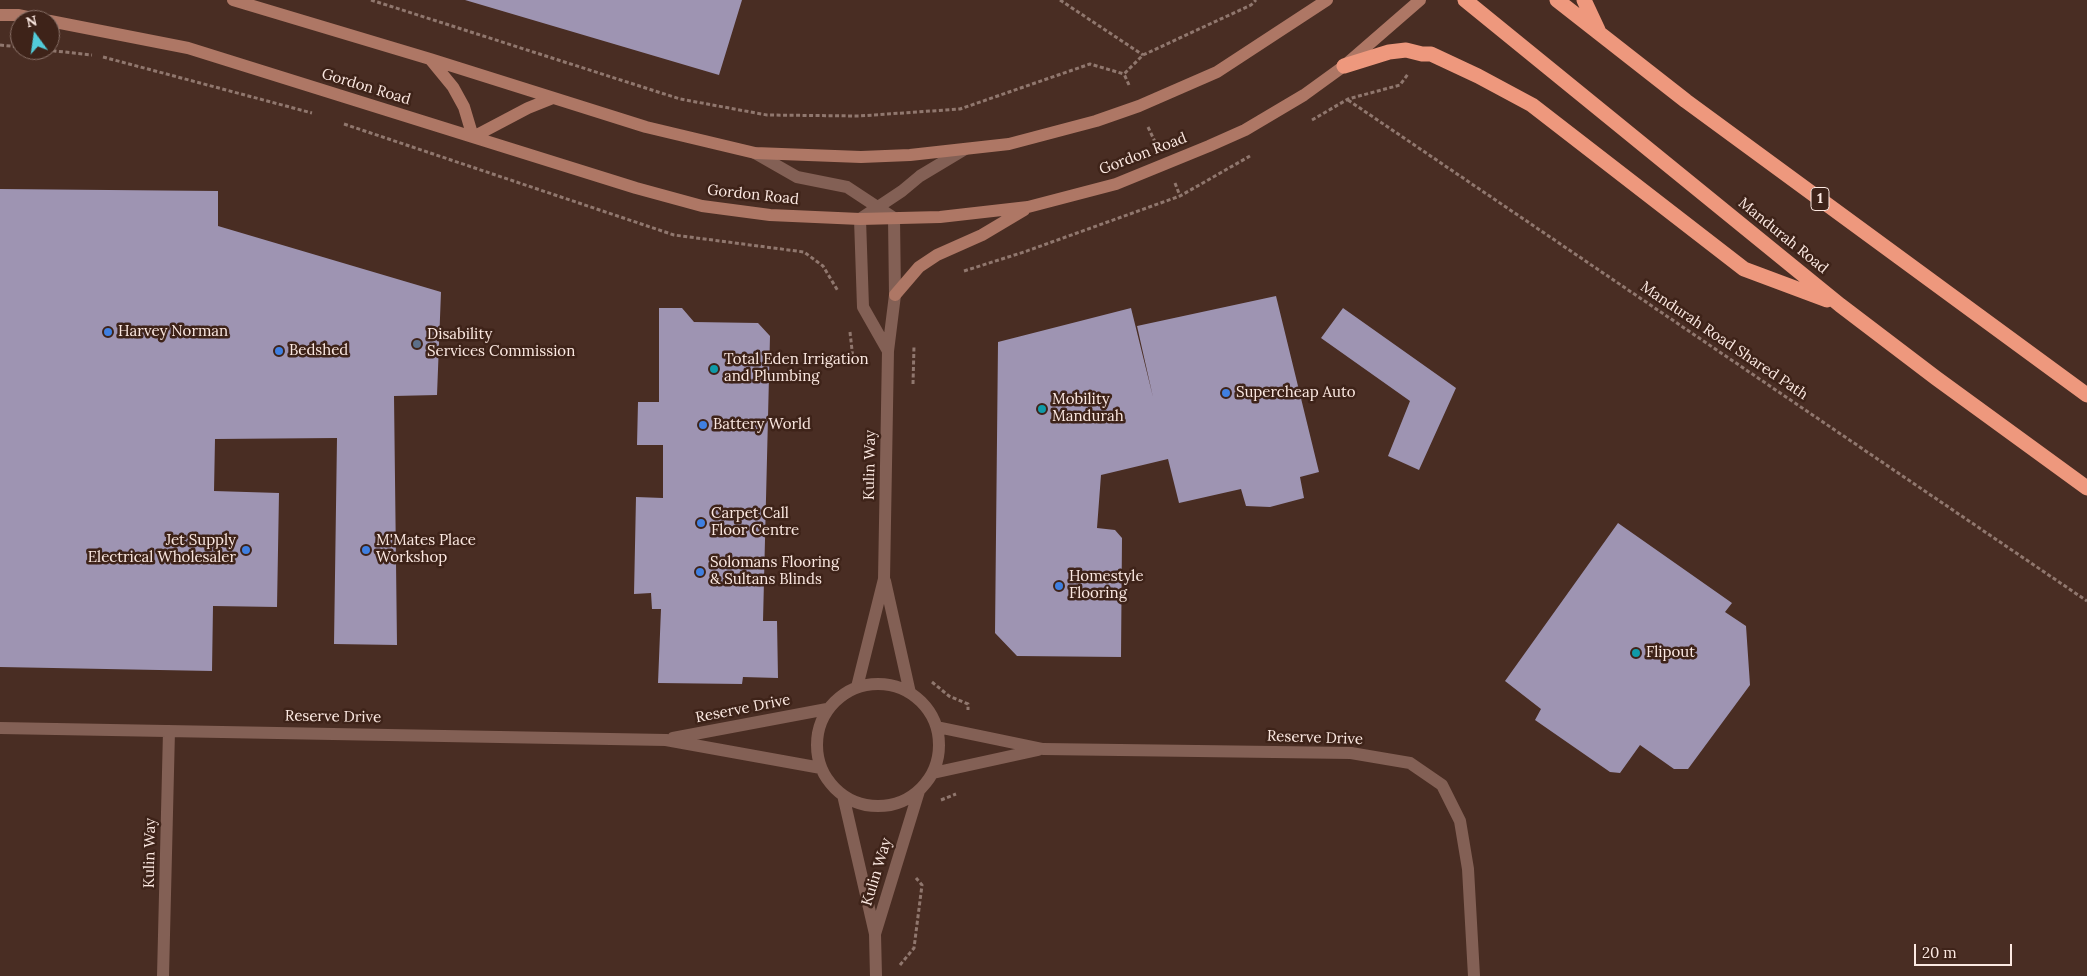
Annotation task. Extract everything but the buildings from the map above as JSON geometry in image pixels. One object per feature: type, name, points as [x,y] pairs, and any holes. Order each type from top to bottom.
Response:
[{"type":"highway","name":"Mandurah Road","points":[[1465,0],[1840,305],[1936,378],[2087,488]]},
{"type":"highway","name":"1","points":[[1557,0],[1686,101],[2087,395]]},
{"type":"highway","points":[[1584,0],[1599,33]]},
{"type":"highway","points":[[1344,66],[1389,52],[1406,50],[1431,54],[1532,105],[1744,269],[1840,305]]},
{"type":"main road","points":[[233,0],[430,59],[646,127],[755,153],[861,157],[910,155],[1009,144],[1096,121],[1139,106],[1217,72],[1327,0]]},
{"type":"main road","name":"Gordon Road","points":[[60,23],[188,48],[636,188],[702,206],[770,215],[860,219],[940,217],[1028,207],[1116,184],[1245,130],[1304,95],[1344,66],[1420,0]]},
{"type":"main road","points":[[430,59],[453,87],[464,107],[472,137],[528,108],[553,98]]},
{"type":"main road","points":[[895,296],[919,267],[938,255],[982,235],[1028,207]]},
{"type":"street","points":[[888,356],[863,307],[860,219],[920,176],[965,150]]},
{"type":"street","points":[[755,153],[797,177],[847,187],[894,218]]},
{"type":"street","name":"Kulin Way","points":[[857,687],[884,579],[888,356],[895,296],[894,218]]},
{"type":"street","name":"Kulin Way","points":[[884,579],[910,693]]},
{"type":"street","points":[[875,684],[894,685],[910,693],[922,702],[938,728],[940,743],[933,773],[919,791],[902,802],[882,806],[861,804],[843,795],[829,783],[821,768],[816,748],[819,728],[827,710],[841,696],[857,687],[875,684]]},
{"type":"street","name":"Reserve Drive","points":[[666,740],[827,710]]},
{"type":"street","name":"Reserve Drive","points":[[0,728],[666,740],[821,768]]},
{"type":"street","name":"Reserve Drive","points":[[938,728],[1043,749],[1351,753],[1410,763],[1442,785],[1460,821],[1468,869],[1474,976]]},
{"type":"street","name":"Kulin Way","points":[[164,976],[170,731]]},
{"type":"street","name":"Reserve Drive","points":[[933,773],[1043,749]]},
{"type":"street","name":"Kulin Way","points":[[875,934],[919,791]]},
{"type":"street","name":"Kulin Way","points":[[843,795],[875,934],[876,976]]},
{"type":"path","points":[[372,0],[680,99],[767,115],[859,116],[960,109],[1090,64],[1124,74]]},
{"type":"path","points":[[1060,0],[1143,55],[1250,5],[1256,0]]},
{"type":"path","points":[[60,51],[96,55],[314,114]]},
{"type":"path","points":[[1306,124],[1348,100],[1400,85],[1422,54]]},
{"type":"path","name":"Mandurah Road Shared Path","points":[[1348,100],[2087,601]]},
{"type":"path","points":[[343,123],[674,235],[804,252],[822,266],[842,298]]},
{"type":"path","points":[[955,274],[1024,252],[1180,196],[1256,152]]},
{"type":"path","points":[[848,323],[853,359],[888,356],[914,362]]},
{"type":"path","points":[[913,391],[914,345]]},
{"type":"path","points":[[926,676],[949,696],[968,704],[968,733]]},
{"type":"path","points":[[934,804],[968,788],[968,765]]},
{"type":"path","points":[[898,967],[914,948],[922,885],[912,874]]},
{"type":"place","name":"Harvey Norman","points":[[108,332]]},
{"type":"place","name":"Disability Services Commission","points":[[417,344]]},
{"type":"place","name":"Bedshed","points":[[279,351]]},
{"type":"place","name":"Total Eden Irrigation and Plumbing","points":[[714,369]]},
{"type":"place","name":"Supercheap Auto","points":[[1226,393]]},
{"type":"place","name":"Mobility Mandurah","points":[[1042,409]]},
{"type":"place","name":"Battery World","points":[[703,425]]},
{"type":"place","name":"Carpet Call Floor Centre","points":[[701,523]]},
{"type":"place","name":"Jet Supply Electrical Wholesaler","points":[[246,550]]},
{"type":"place","name":"M'Mates Place Workshop","points":[[366,550]]},
{"type":"place","name":"Solomans Flooring & Sultans Blinds","points":[[700,572]]},
{"type":"place","name":"Homestyle Flooring","points":[[1059,586]]},
{"type":"place","name":"Flipout","points":[[1636,653]]}]
